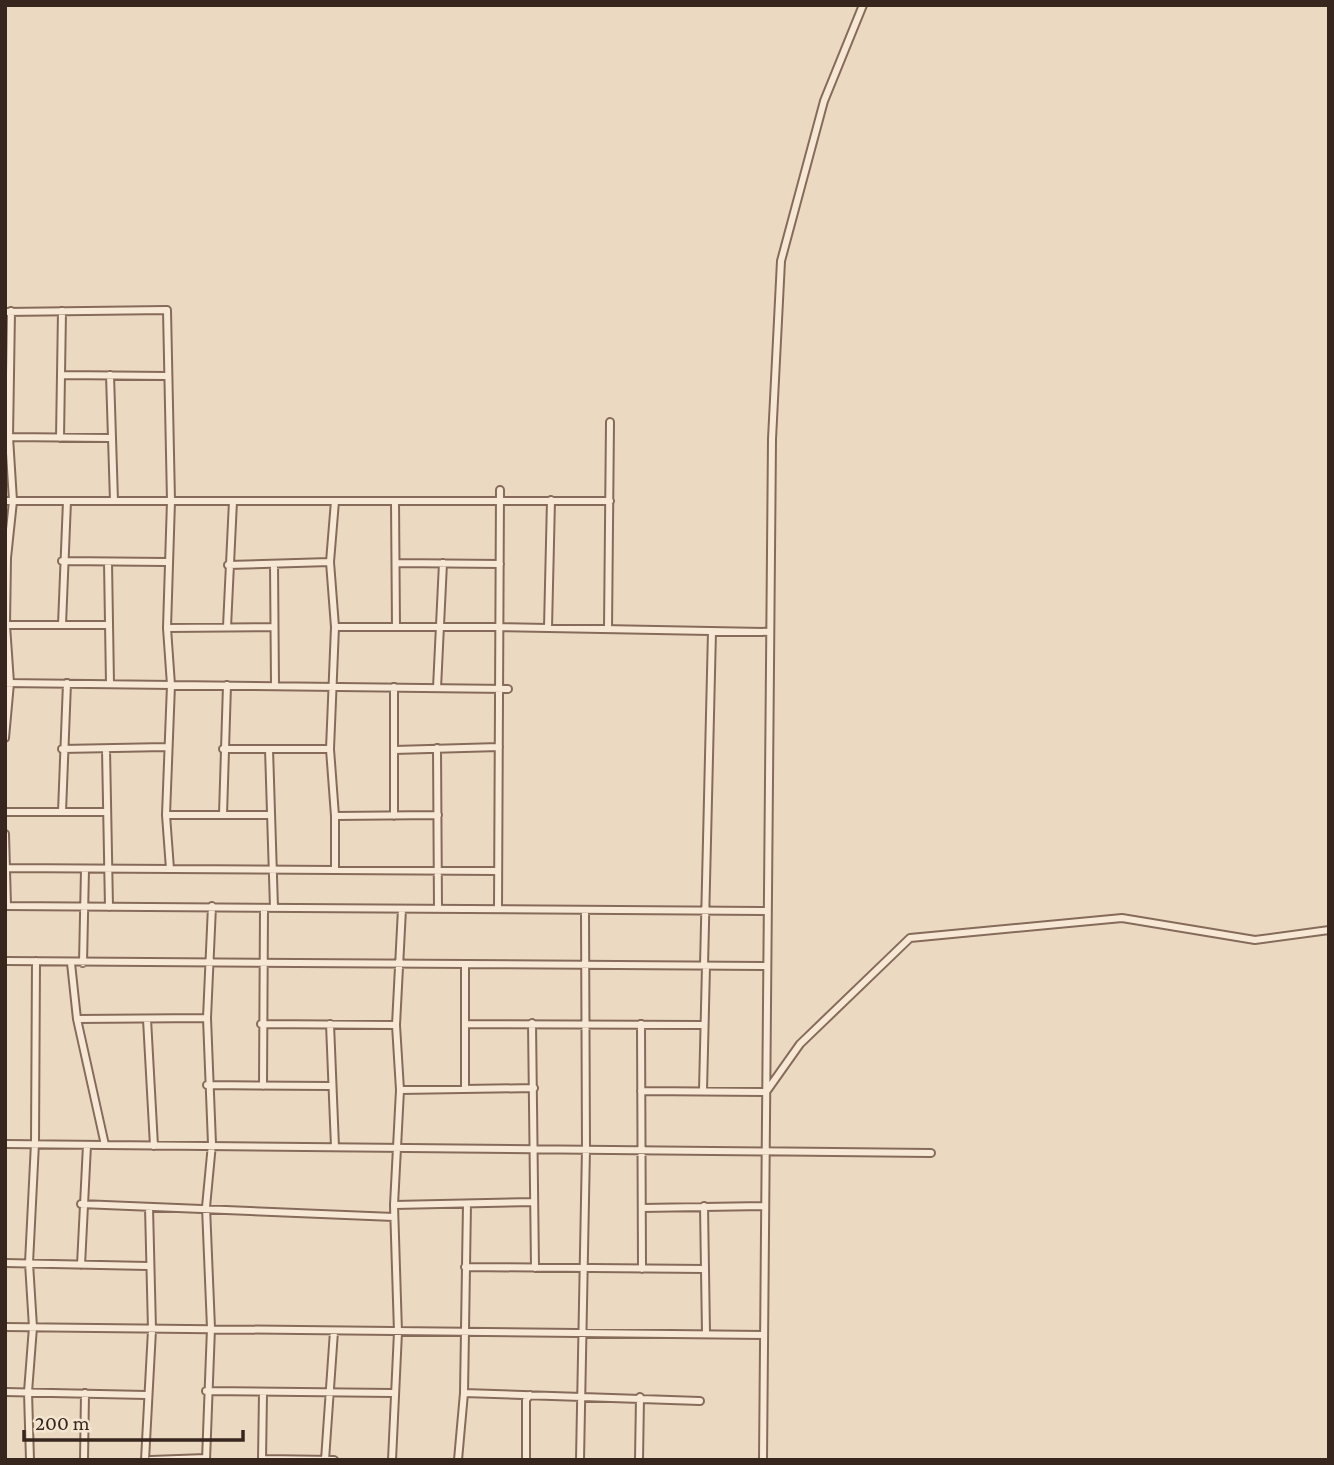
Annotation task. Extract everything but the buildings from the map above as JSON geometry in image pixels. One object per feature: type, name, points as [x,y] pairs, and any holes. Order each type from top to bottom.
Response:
[{"type":"street","points":[[763,1460],[772,439],[781,261],[824,101],[863,5]]},
{"type":"street","points":[[5,738],[8,683],[8,312],[167,310],[172,501],[167,562],[166,628],[171,685],[166,747],[166,816],[170,869]]},
{"type":"street","points":[[60,438],[62,311]]},
{"type":"street","points":[[61,374],[167,376]]},
{"type":"street","points":[[110,375],[114,501]]},
{"type":"street","points":[[608,629],[610,422]]},
{"type":"street","points":[[9,437],[110,438]]},
{"type":"street","points":[[498,909],[500,490]]},
{"type":"street","points":[[395,500],[396,627]]},
{"type":"street","points":[[548,628],[551,500]]},
{"type":"street","points":[[9,501],[610,501]]},
{"type":"street","points":[[62,625],[62,561],[67,501]]},
{"type":"street","points":[[227,628],[233,501]]},
{"type":"street","points":[[335,501],[330,562],[335,627],[335,687],[330,749],[335,816],[335,870]]},
{"type":"street","points":[[62,561],[167,562]]},
{"type":"street","points":[[108,562],[110,684]]},
{"type":"street","points":[[228,565],[330,562]]},
{"type":"street","points":[[396,563],[500,564]]},
{"type":"street","points":[[437,688],[443,563]]},
{"type":"street","points":[[274,564],[272,627],[275,686]]},
{"type":"street","points":[[6,625],[107,625]]},
{"type":"street","points":[[335,627],[499,626],[770,632]]},
{"type":"street","points":[[166,628],[272,627]]},
{"type":"street","points":[[702,1091],[712,631]]},
{"type":"street","points":[[8,683],[508,689]]},
{"type":"street","points":[[62,812],[62,749],[67,683]]},
{"type":"street","points":[[223,815],[227,685]]},
{"type":"street","points":[[394,687],[394,816]]},
{"type":"street","points":[[62,749],[166,747]]},
{"type":"street","points":[[394,750],[499,747]]},
{"type":"street","points":[[106,748],[109,907]]},
{"type":"street","points":[[437,748],[438,909]]},
{"type":"street","points":[[223,749],[330,749]]},
{"type":"street","points":[[269,749],[274,908]]},
{"type":"street","points":[[5,812],[106,812]]},
{"type":"street","points":[[166,816],[269,815]]},
{"type":"street","points":[[335,816],[438,815]]},
{"type":"street","points":[[5,834],[6,906],[767,911]]},
{"type":"street","points":[[6,868],[498,871]]},
{"type":"street","points":[[83,963],[85,869]]},
{"type":"street","points":[[151,1460],[206,1459],[206,1391],[211,1328],[206,1207],[212,1144],[207,1085],[207,1018],[212,961],[212,906]]},
{"type":"street","points":[[262,1086],[264,908]]},
{"type":"street","points":[[392,1460],[393,1392],[398,1332],[394,1205],[400,1147],[396,1024],[402,909]]},
{"type":"street","points":[[580,1460],[586,1149],[585,911]]},
{"type":"street","points":[[766,1092],[800,1044],[910,938],[1122,918],[1255,940],[1329,930]]},
{"type":"street","points":[[5,961],[766,966]]},
{"type":"street","points":[[30,1460],[28,1392],[33,1327],[29,1263],[35,1143],[36,961]]},
{"type":"street","points":[[71,963],[77,1019],[105,1145]]},
{"type":"street","points":[[465,964],[465,1089]]},
{"type":"street","points":[[77,1019],[207,1018]]},
{"type":"street","points":[[146,1019],[154,1146]]},
{"type":"street","points":[[532,1023],[535,1268]]},
{"type":"street","points":[[261,1024],[396,1024]]},
{"type":"street","points":[[330,1024],[330,1086],[335,1147]]},
{"type":"street","points":[[465,1024],[704,1024]]},
{"type":"street","points":[[641,1024],[642,1269]]},
{"type":"street","points":[[207,1085],[330,1086]]},
{"type":"street","points":[[400,1090],[534,1088]]},
{"type":"street","points":[[641,1091],[766,1092]]},
{"type":"street","points":[[5,1144],[765,1149],[931,1153]]},
{"type":"street","points":[[81,1265],[81,1204],[87,1145]]},
{"type":"street","points":[[394,1205],[534,1202]]},
{"type":"street","points":[[81,1204],[206,1207],[394,1217]]},
{"type":"street","points":[[458,1460],[464,1393],[467,1204]]},
{"type":"street","points":[[704,1206],[706,1334]]},
{"type":"street","points":[[642,1208],[765,1206]]},
{"type":"street","points":[[145,1460],[146,1395],[152,1330],[148,1266],[149,1207]]},
{"type":"street","points":[[5,1263],[148,1266]]},
{"type":"street","points":[[465,1267],[705,1269]]},
{"type":"street","points":[[5,1327],[764,1335]]},
{"type":"street","points":[[325,1460],[327,1393],[334,1331]]},
{"type":"street","points":[[206,1391],[393,1392]]},
{"type":"street","points":[[5,1392],[146,1395]]},
{"type":"street","points":[[84,1460],[85,1393]]},
{"type":"street","points":[[263,1393],[262,1459],[334,1460]]},
{"type":"street","points":[[464,1393],[700,1401]]},
{"type":"street","points":[[526,1460],[526,1400],[530,1395]]},
{"type":"street","points":[[639,1460],[640,1397]]}]
